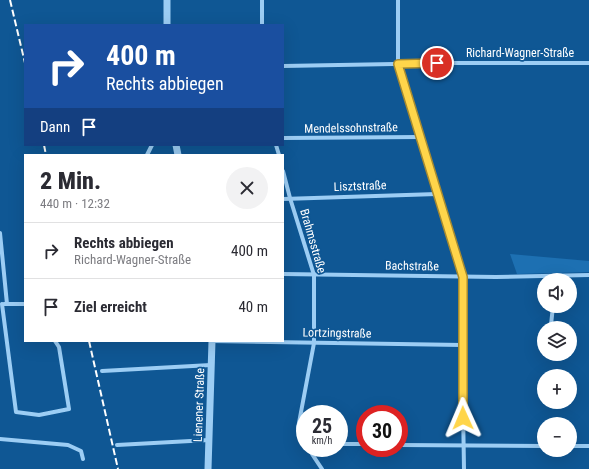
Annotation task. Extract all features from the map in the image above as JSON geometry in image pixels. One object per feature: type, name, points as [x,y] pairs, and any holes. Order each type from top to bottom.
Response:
[{"type":"street","points":[[167,0],[167,24]]},
{"type":"street","points":[[262,0],[262,24]]},
{"type":"street","points":[[398,0],[398,64],[463,277],[462,346],[464,469]]},
{"type":"street","name":"Richard-Wagner-Straße","points":[[284,66],[589,63]]},
{"type":"street","name":"Mendelssohnstraße","points":[[284,138],[420,137]]},
{"type":"street","name":"Brahmsstraße","points":[[284,175],[314,275],[314,343],[302,405]]},
{"type":"street","name":"Lisztstraße","points":[[284,199],[437,194]]},
{"type":"street","points":[[0,233],[3,304],[16,412],[39,415],[69,409],[59,347],[56,342]]},
{"type":"street","name":"Bachstraße","points":[[284,274],[537,278]]},
{"type":"street","name":"Bachstraße","points":[[577,276],[589,275]]},
{"type":"street","points":[[3,304],[24,304]]},
{"type":"street","name":"Lienener Straße","points":[[208,469],[212,342]]},
{"type":"street","name":"Lortzingstraße","points":[[263,342],[462,346]]},
{"type":"street","points":[[102,371],[211,365]]},
{"type":"street","points":[[0,439],[68,445],[81,451],[83,459]]},
{"type":"street","points":[[117,445],[209,440]]},
{"type":"street","points":[[408,445],[537,446]]},
{"type":"street","points":[[577,446],[589,446]]},
{"type":"street","points":[[314,457],[322,469]]},
{"type":"shaded area","points":[[510,254],[589,261],[589,272],[517,274]]},
{"type":"railway","points":[[10,0],[24,59]]},
{"type":"railway","points":[[44,146],[46,154]]},
{"type":"railway","points":[[89,342],[118,469]]},
{"type":"route","points":[[437,63],[398,64],[463,277],[463,418]]}]
